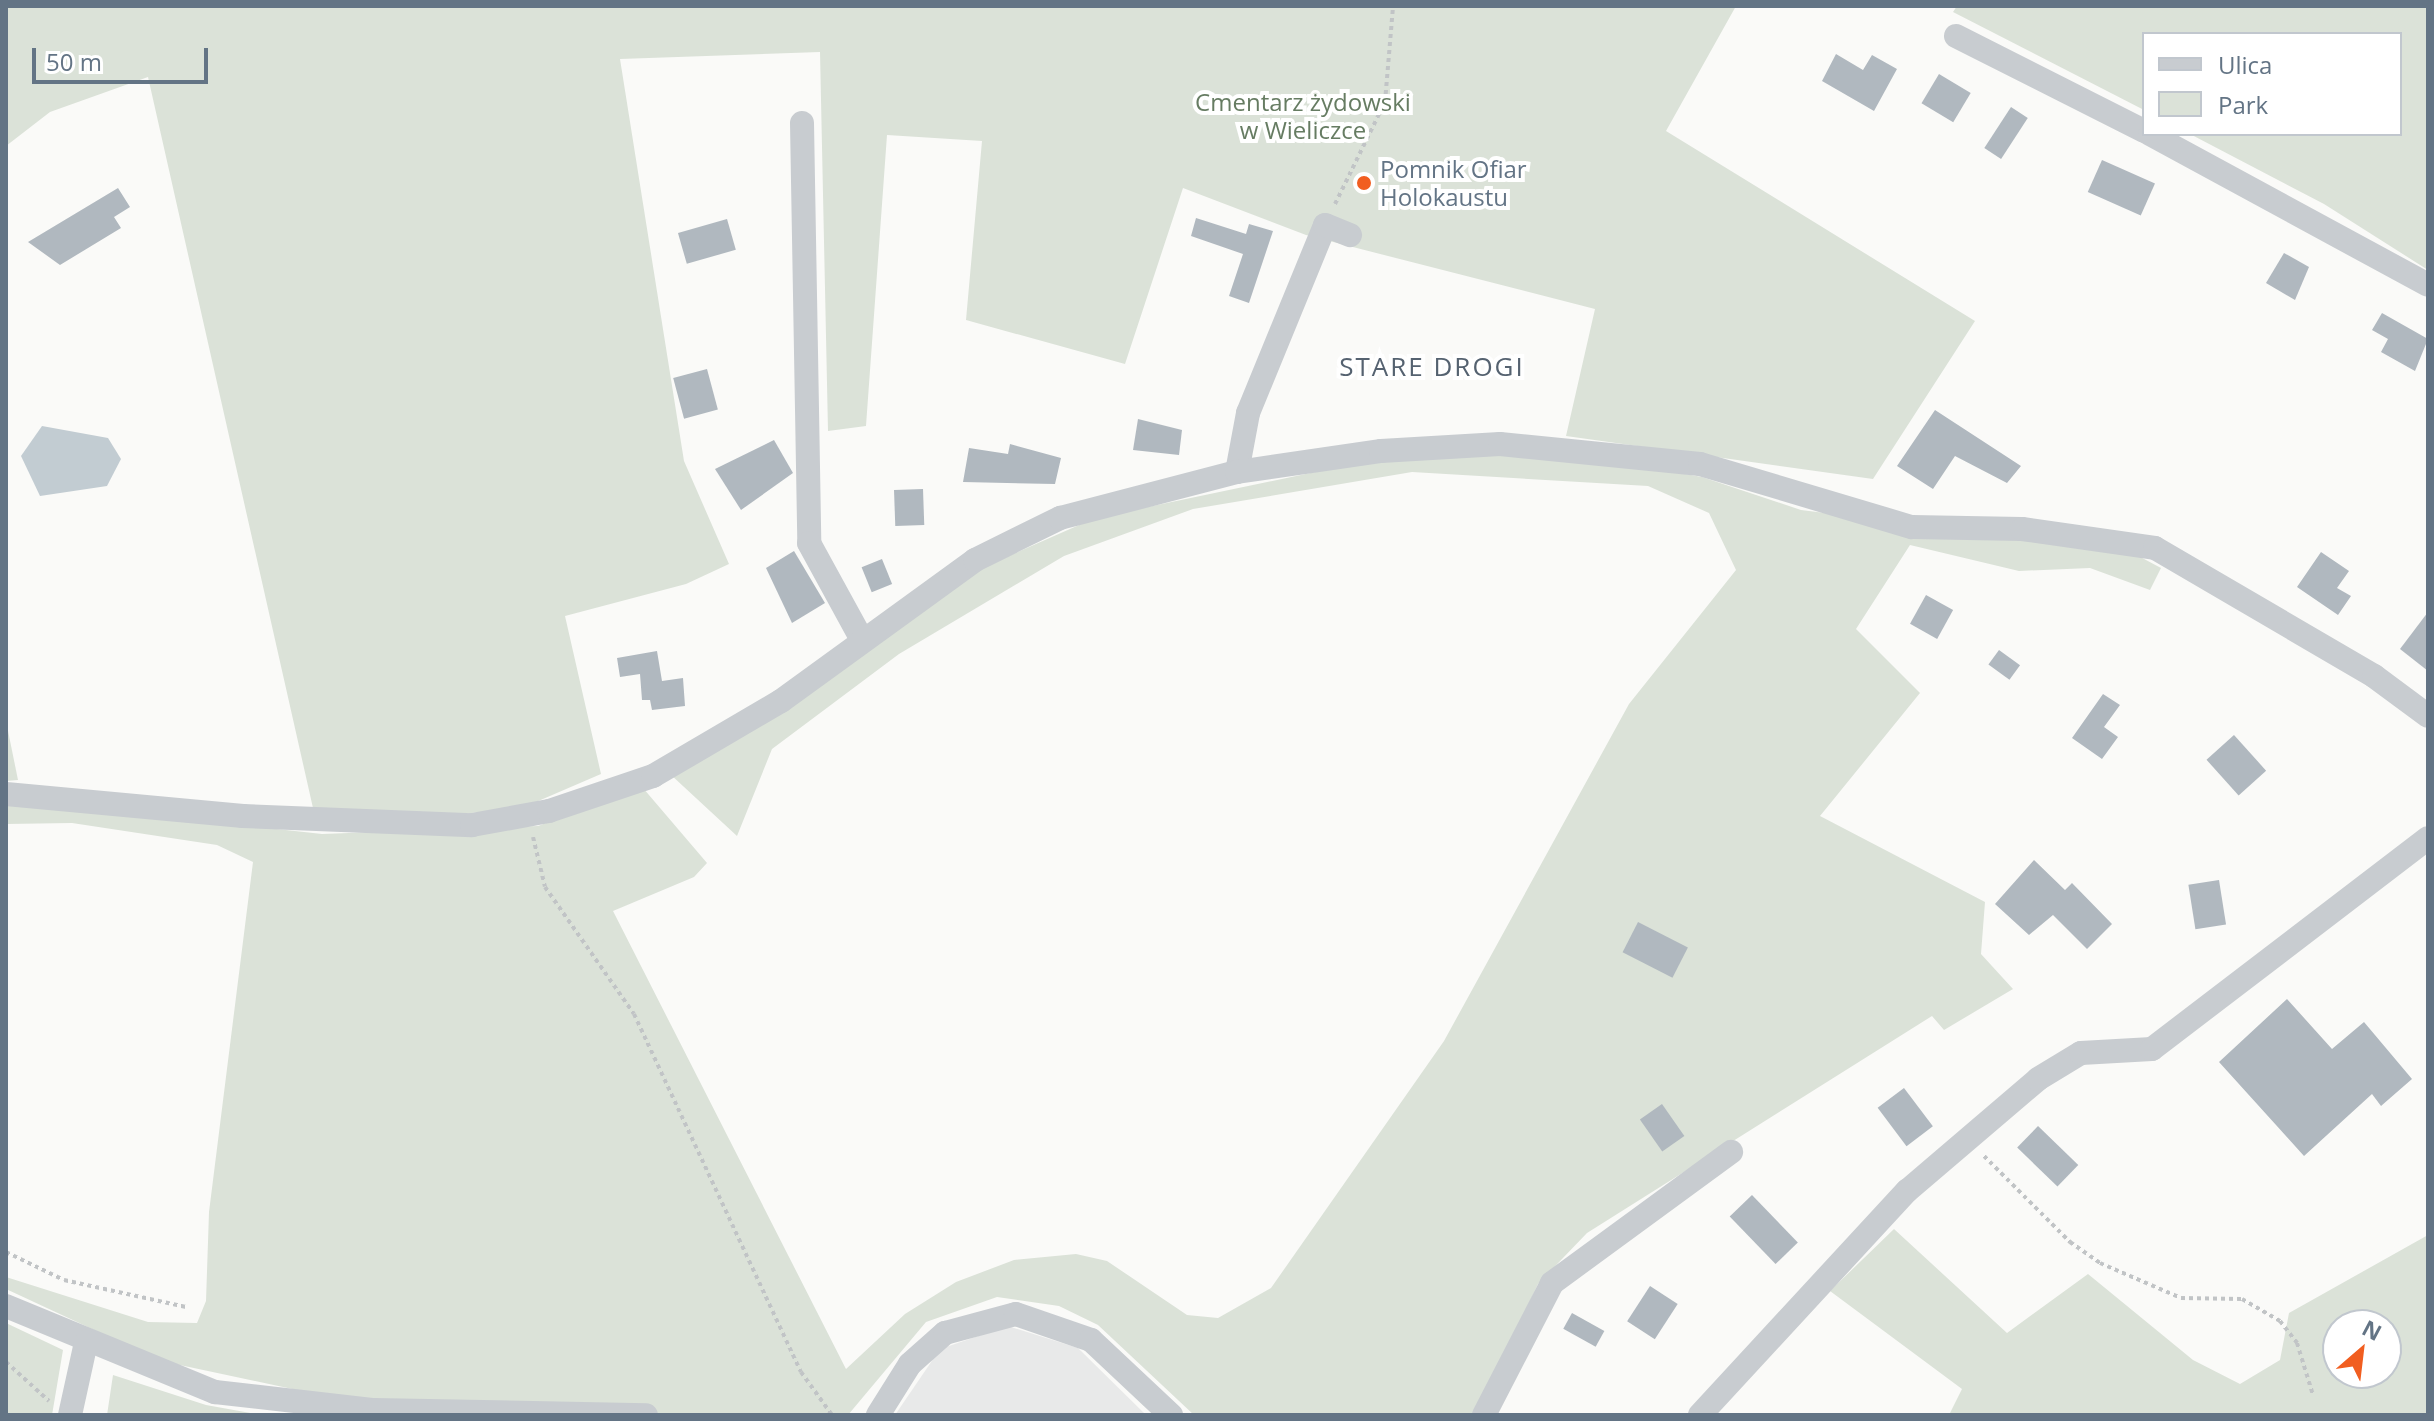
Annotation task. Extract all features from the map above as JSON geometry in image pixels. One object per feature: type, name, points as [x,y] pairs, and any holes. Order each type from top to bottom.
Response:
[{"type":"street","points":[[1956,36],[2142,130]]},
{"type":"street","points":[[802,123],[809,543],[862,640]]},
{"type":"street","points":[[2154,136],[2428,285]]},
{"type":"street","points":[[1237,472],[1248,413],[1325,225],[1350,235]]},
{"type":"street","points":[[6,794],[306,819],[472,825],[529,815],[653,776],[781,701],[975,560],[1060,518],[1237,472],[1485,445],[1606,452],[1700,464],[1912,527],[2022,529],[2155,548],[2374,676],[2428,716]]},
{"type":"street","points":[[1700,1415],[1907,1191],[2063,1060],[2152,1049],[2428,838]]},
{"type":"street","points":[[1484,1415],[1552,1283],[1731,1152]]},
{"type":"street","points":[[6,1306],[86,1342],[215,1392],[291,1404],[646,1415]]},
{"type":"street","points":[[878,1415],[910,1364],[945,1333],[1016,1314],[1091,1340],[1171,1415]]},
{"type":"street","points":[[61,1410],[86,1342]]},
{"type":"path","points":[[1325,225],[1385,102],[1393,6]]},
{"type":"path","points":[[529,815],[545,887],[634,1014],[801,1372],[832,1415]]},
{"type":"path","points":[[1969,1139],[2070,1242],[2100,1263],[2196,1303],[2242,1299],[2280,1321],[2297,1343],[2313,1395]]},
{"type":"path","points":[[6,1252],[64,1280],[186,1307]]},
{"type":"path","points":[[6,1362],[61,1410]]},
{"type":"shaded area","points":[[42,426],[108,438],[121,459],[107,486],[40,496],[21,456]]},
{"type":"shaded area","points":[[1008,1326],[1078,1348],[1146,1415],[895,1415],[940,1349]]},
{"type":"green space","name":"Cmentarz żydowski w Wieliczce","points":[[6,6],[1736,6],[1666,131],[1975,321],[1873,479],[1566,436],[1595,309],[1306,235],[1183,188],[1125,364],[966,320],[982,141],[887,135],[866,426],[828,431],[820,52],[620,59],[684,461],[729,564],[686,584],[565,616],[601,774],[522,808],[440,816],[313,808],[148,77],[50,112],[6,146]]},
{"type":"green space","points":[[1957,6],[2428,6],[2428,270],[2324,204],[2194,136],[2402,136],[2402,32],[2142,32],[2142,109],[1953,12]]},
{"type":"green space","points":[[1487,455],[1607,460],[1702,477],[1801,510],[2129,551],[2161,568],[2150,590],[2090,568],[2019,571],[1910,545],[1856,629],[1920,693],[1820,816],[1985,902],[1981,954],[2013,989],[1944,1030],[1932,1016],[1587,1233],[1538,1284],[1475,1415],[1194,1415],[1098,1325],[1059,1306],[997,1297],[926,1322],[848,1415],[294,1415],[297,1390],[161,1361],[6,1289],[6,1277],[148,1322],[197,1323],[206,1301],[209,1212],[253,862],[217,845],[72,823],[6,824],[6,799],[322,834],[538,826],[643,788],[707,863],[694,877],[613,911],[846,1369],[905,1314],[956,1282],[1014,1260],[1076,1254],[1107,1261],[1187,1315],[1218,1318],[1271,1288],[1444,1041],[1629,704],[1736,570],[1709,513],[1648,486],[1412,472],[1193,509],[1064,556],[899,654],[772,749],[737,836],[670,774],[970,573],[1095,518],[1377,459]]},
{"type":"green space","points":[[6,721],[18,780],[6,781]]},
{"type":"green space","points":[[1894,1229],[2007,1333],[2088,1274],[2193,1360],[2240,1384],[2280,1360],[2289,1313],[2428,1235],[2428,1415],[1949,1415],[1962,1389],[1830,1291]]},
{"type":"green space","points":[[6,1323],[63,1350],[52,1415],[6,1415]]},
{"type":"green space","points":[[113,1375],[206,1405],[261,1415],[107,1415]]},
{"type":"building","points":[[1836,54],[1863,70],[1872,55],[1897,69],[1874,111],[1822,81]]},
{"type":"building","points":[[1939,74],[1971,93],[1953,122],[1921,103]]},
{"type":"building","points":[[2011,107],[2028,118],[2001,159],[1984,148]]},
{"type":"building","points":[[2102,160],[2155,184],[2141,216],[2088,192]]},
{"type":"building","points":[[118,188],[130,207],[114,217],[121,228],[60,265],[28,242]]},
{"type":"building","points":[[1196,218],[1246,234],[1249,224],[1273,231],[1249,303],[1229,296],[1243,254],[1191,236]]},
{"type":"building","points":[[727,219],[736,250],[687,264],[678,233]]},
{"type":"building","points":[[2284,253],[2309,267],[2295,300],[2266,283]]},
{"type":"building","points":[[2382,313],[2428,339],[2415,371],[2381,352],[2388,339],[2372,330]]},
{"type":"building","points":[[707,369],[718,410],[684,419],[673,378]]},
{"type":"building","points":[[1935,410],[2021,466],[2007,483],[1955,456],[1933,489],[1897,466]]},
{"type":"building","points":[[1138,419],[1182,430],[1179,455],[1133,450]]},
{"type":"building","points":[[774,440],[793,473],[741,510],[715,469]]},
{"type":"building","points":[[1010,444],[1061,458],[1055,484],[963,482],[969,448],[1008,454]]},
{"type":"building","points":[[923,489],[924,525],[895,526],[894,490]]},
{"type":"building","points":[[794,551],[825,603],[792,623],[766,568]]},
{"type":"building","points":[[2321,552],[2349,571],[2337,588],[2351,596],[2338,615],[2297,587]]},
{"type":"building","points":[[882,559],[892,584],[872,592],[862,567]]},
{"type":"building","points":[[1926,595],[1953,610],[1937,639],[1910,624]]},
{"type":"building","points":[[2428,612],[2428,671],[2400,649]]},
{"type":"building","points":[[1999,650],[2020,665],[2009,680],[1988,665]]},
{"type":"building","points":[[657,651],[662,681],[683,678],[685,706],[652,710],[650,700],[642,700],[640,674],[620,677],[617,658]]},
{"type":"building","points":[[2103,694],[2120,705],[2104,727],[2118,737],[2102,759],[2072,738]]},
{"type":"building","points":[[2234,735],[2266,771],[2239,795],[2207,760]]},
{"type":"building","points":[[2034,860],[2065,890],[2072,883],[2112,924],[2087,949],[2053,915],[2029,935],[1995,904]]},
{"type":"building","points":[[2219,880],[2226,924],[2195,929],[2188,885]]},
{"type":"building","points":[[1638,922],[1688,947],[1672,978],[1623,952]]},
{"type":"building","points":[[2287,999],[2332,1049],[2364,1022],[2412,1079],[2381,1106],[2372,1094],[2304,1156],[2219,1062]]},
{"type":"building","points":[[1904,1088],[1933,1126],[1907,1146],[1878,1108]]},
{"type":"building","points":[[1662,1104],[1684,1136],[1662,1151],[1640,1119]]},
{"type":"building","points":[[2038,1126],[2078,1165],[2057,1186],[2017,1148]]},
{"type":"building","points":[[1752,1195],[1798,1242],[1776,1264],[1730,1217]]},
{"type":"building","points":[[1650,1286],[1678,1304],[1655,1339],[1627,1321]]},
{"type":"building","points":[[1572,1313],[1604,1331],[1596,1347],[1563,1329]]},
{"type":"place","name":"Pomnik Ofiar Holokaustu","points":[[1364,183]]},
{"type":"district","name":"STARE DROGI","points":[[1432,367]]}]
